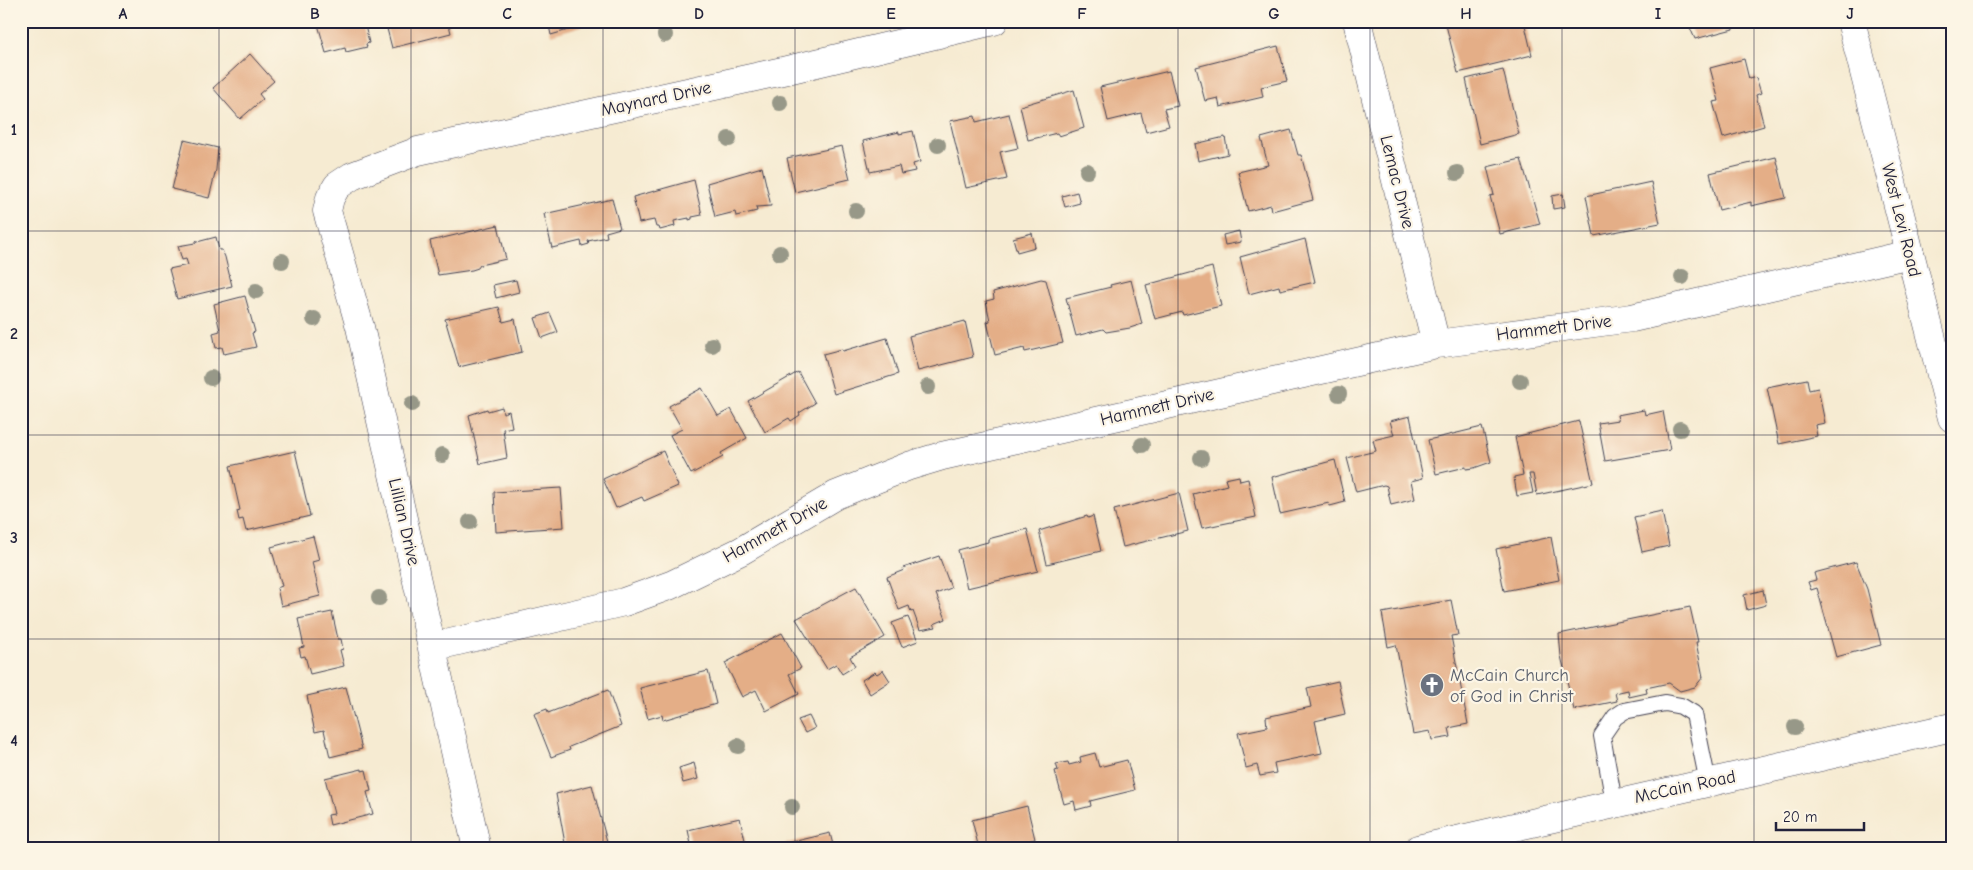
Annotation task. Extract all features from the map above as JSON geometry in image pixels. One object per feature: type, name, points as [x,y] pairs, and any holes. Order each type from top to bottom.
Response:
[{"type":"street","name":"Maynard Drive","points":[[330,198],[337,186],[352,176],[418,151],[782,71],[994,21]]},
{"type":"street","name":"Lemac Drive","points":[[1357,21],[1436,344]]},
{"type":"street","name":"West Levi Road","points":[[1851,21],[1952,418]]},
{"type":"street","name":"Lillian Drive","points":[[330,198],[327,211],[360,327],[477,849]]},
{"type":"street","name":"Hammett Drive","points":[[433,647],[624,602],[671,585],[741,550],[836,495],[908,466],[986,446],[1436,344],[1632,318],[1910,254]]},
{"type":"street","name":"McCain Road","points":[[1418,849],[1614,802],[1708,783],[1952,727]]},
{"type":"lane","points":[[1614,802],[1602,736],[1615,717],[1624,711],[1665,703],[1681,706],[1694,714],[1708,783]]},
{"type":"path","points":[[1950,619],[1952,628]]},
{"type":"building","points":[[317,21],[364,21],[369,43],[366,44],[367,47],[346,52],[345,48],[326,53]]},
{"type":"building","points":[[385,21],[448,21],[451,33],[392,48]]},
{"type":"building","points":[[548,21],[595,21],[595,22],[551,35]]},
{"type":"building","points":[[1445,21],[1510,21],[1510,24],[1524,21],[1532,55],[1458,73]]},
{"type":"building","points":[[1687,21],[1732,21],[1733,29],[1695,39]]},
{"type":"building","points":[[1278,46],[1287,81],[1261,87],[1263,97],[1220,107],[1218,98],[1205,101],[1196,67]]},
{"type":"building","points":[[250,54],[274,81],[259,94],[263,99],[240,119],[213,88]]},
{"type":"building","points":[[1744,59],[1749,79],[1756,77],[1761,93],[1756,95],[1764,126],[1723,138],[1713,102],[1719,101],[1710,68]]},
{"type":"building","points":[[1503,70],[1519,134],[1480,144],[1466,79]]},
{"type":"building","points":[[1169,71],[1178,106],[1164,109],[1169,126],[1146,132],[1141,113],[1108,121],[1100,87]]},
{"type":"building","points":[[1074,90],[1084,128],[1059,136],[1057,133],[1028,140],[1020,106]]},
{"type":"building","points":[[1009,114],[1018,148],[1000,152],[1007,179],[966,188],[950,121],[975,116],[976,122]]},
{"type":"building","points":[[1291,130],[1298,155],[1301,155],[1313,200],[1272,211],[1271,205],[1248,211],[1238,172],[1268,165],[1261,138]]},
{"type":"building","points":[[913,131],[920,162],[913,164],[915,171],[901,174],[899,166],[870,172],[863,141],[899,132],[899,134]]},
{"type":"building","points":[[1225,137],[1228,154],[1198,161],[1195,144]]},
{"type":"building","points":[[184,140],[218,148],[216,170],[209,198],[172,189]]},
{"type":"building","points":[[842,146],[850,179],[795,192],[787,158]]},
{"type":"building","points":[[1776,157],[1786,198],[1751,206],[1751,202],[1719,210],[1710,173]]},
{"type":"building","points":[[1521,159],[1540,224],[1500,234],[1490,196],[1494,195],[1487,167]]},
{"type":"building","points":[[762,167],[771,206],[756,207],[757,211],[736,216],[735,212],[715,217],[707,183]]},
{"type":"building","points":[[694,180],[702,215],[692,217],[689,220],[689,218],[674,221],[675,226],[660,230],[659,227],[656,227],[654,220],[639,223],[633,197]]},
{"type":"building","points":[[1651,182],[1660,223],[1594,236],[1586,196]]},
{"type":"building","points":[[1077,192],[1080,203],[1065,207],[1062,196]]},
{"type":"building","points":[[1563,194],[1565,207],[1553,209],[1552,196]]},
{"type":"building","points":[[612,199],[620,228],[606,232],[607,237],[588,241],[589,244],[582,246],[581,241],[552,248],[544,214]]},
{"type":"building","points":[[498,225],[506,259],[480,265],[472,270],[438,275],[430,241]]},
{"type":"building","points":[[1239,231],[1241,242],[1225,245],[1223,235]]},
{"type":"building","points":[[1032,233],[1035,247],[1017,252],[1013,238]]},
{"type":"building","points":[[216,237],[219,250],[222,250],[225,257],[232,286],[177,299],[169,269],[188,265],[186,259],[182,260],[178,246]]},
{"type":"building","points":[[1305,239],[1315,282],[1280,290],[1279,286],[1249,294],[1240,257]]},
{"type":"building","points":[[1212,267],[1221,306],[1183,315],[1182,312],[1155,319],[1146,285]]},
{"type":"building","points":[[1041,279],[1046,280],[1063,343],[1025,352],[1024,348],[995,355],[987,322],[990,321],[986,301],[994,299],[993,292]]},
{"type":"building","points":[[516,280],[519,292],[496,298],[493,285]]},
{"type":"building","points":[[1131,280],[1142,324],[1106,332],[1103,329],[1076,336],[1066,298]]},
{"type":"building","points":[[245,296],[255,332],[252,333],[256,347],[224,354],[222,347],[216,348],[213,333],[220,331],[214,304]]},
{"type":"building","points":[[499,307],[503,322],[515,319],[522,352],[459,367],[445,319]]},
{"type":"building","points":[[550,313],[558,332],[542,338],[535,318]]},
{"type":"building","points":[[965,321],[973,357],[918,371],[909,336]]},
{"type":"building","points":[[887,338],[898,374],[834,394],[823,354],[842,349],[843,351]]},
{"type":"building","points":[[798,372],[815,403],[799,413],[800,415],[791,421],[789,418],[765,432],[748,401]]},
{"type":"building","points":[[1807,379],[1809,390],[1818,388],[1825,423],[1815,425],[1817,436],[1779,444],[1767,387]]},
{"type":"building","points":[[702,388],[718,416],[731,409],[747,438],[721,453],[723,457],[691,474],[670,435],[682,429],[669,406]]},
{"type":"building","points":[[502,407],[503,413],[509,411],[512,427],[503,429],[507,458],[480,464],[469,415],[487,409],[488,411]]},
{"type":"building","points":[[1644,410],[1645,415],[1663,411],[1670,450],[1605,461],[1598,423],[1618,420],[1617,415]]},
{"type":"building","points":[[1410,416],[1423,478],[1411,481],[1415,499],[1391,505],[1387,486],[1384,485],[1356,492],[1347,458],[1376,451],[1373,440],[1394,435],[1390,421]]},
{"type":"building","points":[[1579,421],[1593,483],[1537,495],[1533,474],[1529,474],[1533,493],[1517,496],[1514,477],[1523,475],[1515,437]]},
{"type":"building","points":[[1482,427],[1491,462],[1474,468],[1466,469],[1466,467],[1436,474],[1428,440]]},
{"type":"building","points":[[295,451],[310,516],[246,531],[243,519],[239,520],[237,511],[240,510],[230,466]]},
{"type":"building","points":[[663,451],[678,486],[644,501],[642,497],[616,508],[603,479]]},
{"type":"building","points":[[1335,460],[1345,502],[1330,506],[1329,503],[1280,514],[1272,477]]},
{"type":"building","points":[[1239,476],[1240,481],[1248,479],[1256,517],[1202,528],[1193,494],[1227,485],[1225,479]]},
{"type":"building","points":[[561,488],[564,527],[496,532],[494,492]]},
{"type":"building","points":[[1179,493],[1188,531],[1123,547],[1114,510]]},
{"type":"building","points":[[1662,511],[1669,546],[1642,552],[1634,517]]},
{"type":"building","points":[[1087,516],[1088,518],[1093,516],[1101,551],[1047,564],[1039,531]]},
{"type":"building","points":[[1027,529],[1038,571],[967,588],[958,550],[988,542],[988,539]]},
{"type":"building","points":[[313,536],[319,560],[312,562],[320,596],[281,606],[277,588],[282,586],[271,547]]},
{"type":"building","points":[[1551,537],[1559,580],[1504,591],[1496,549]]},
{"type":"building","points":[[939,556],[951,588],[936,594],[946,619],[934,624],[936,627],[920,630],[913,611],[911,612],[909,606],[899,610],[887,577],[904,570],[903,568]]},
{"type":"building","points":[[1856,562],[1867,589],[1881,645],[1836,657],[1817,588],[1811,590],[1808,582],[1816,580],[1814,573]]},
{"type":"building","points":[[856,587],[885,637],[850,657],[855,666],[842,674],[836,664],[827,669],[796,619]]},
{"type":"building","points":[[1763,590],[1766,605],[1747,610],[1744,595]]},
{"type":"building","name":"McCain Church of God in Christ","points":[[1451,600],[1458,635],[1451,636],[1468,724],[1449,728],[1451,737],[1432,740],[1430,731],[1413,734],[1396,645],[1388,647],[1382,613]]},
{"type":"building","points":[[1690,607],[1703,677],[1695,687],[1680,691],[1669,683],[1646,688],[1647,693],[1629,697],[1628,690],[1615,693],[1617,701],[1574,710],[1561,656],[1559,634]]},
{"type":"building","points":[[332,612],[338,639],[341,639],[343,649],[340,650],[344,666],[310,674],[305,656],[301,657],[299,648],[304,647],[298,619]]},
{"type":"building","points":[[908,617],[918,641],[902,647],[892,623]]},
{"type":"building","points":[[782,633],[801,668],[789,674],[799,694],[766,711],[756,690],[742,697],[725,663]]},
{"type":"building","points":[[883,670],[890,681],[870,694],[862,680],[875,672],[877,674]]},
{"type":"building","points":[[708,671],[716,704],[663,720],[662,715],[648,719],[640,688]]},
{"type":"building","points":[[1338,681],[1345,714],[1315,721],[1322,753],[1274,763],[1276,773],[1260,776],[1257,765],[1246,768],[1238,733],[1267,727],[1266,717],[1311,707],[1307,688]]},
{"type":"building","points":[[346,687],[362,749],[330,757],[324,730],[315,732],[307,696]]},
{"type":"building","points":[[608,690],[621,726],[569,747],[570,750],[551,757],[534,714],[547,709],[548,713]]},
{"type":"building","points":[[809,716],[815,728],[805,733],[798,720]]},
{"type":"building","points":[[1095,753],[1099,767],[1127,760],[1135,790],[1090,801],[1091,806],[1076,810],[1074,801],[1064,804],[1055,771],[1058,770],[1056,764],[1068,762],[1069,765],[1081,762],[1080,757]]},
{"type":"building","points":[[694,763],[698,779],[683,783],[679,768]]},
{"type":"building","points":[[362,769],[362,771],[366,770],[371,791],[367,792],[373,814],[330,825],[328,815],[334,814],[325,778]]},
{"type":"building","points":[[592,785],[609,849],[566,849],[556,794]]},
{"type":"building","points":[[1027,806],[1035,839],[1009,846],[1010,849],[979,849],[972,820]]},
{"type":"building","points":[[740,818],[747,849],[692,849],[688,830]]},
{"type":"building","points":[[830,833],[834,849],[781,849],[780,845]]},
{"type":"place","name":"McCain Church of God in Christ","points":[[1432,685]]}]
